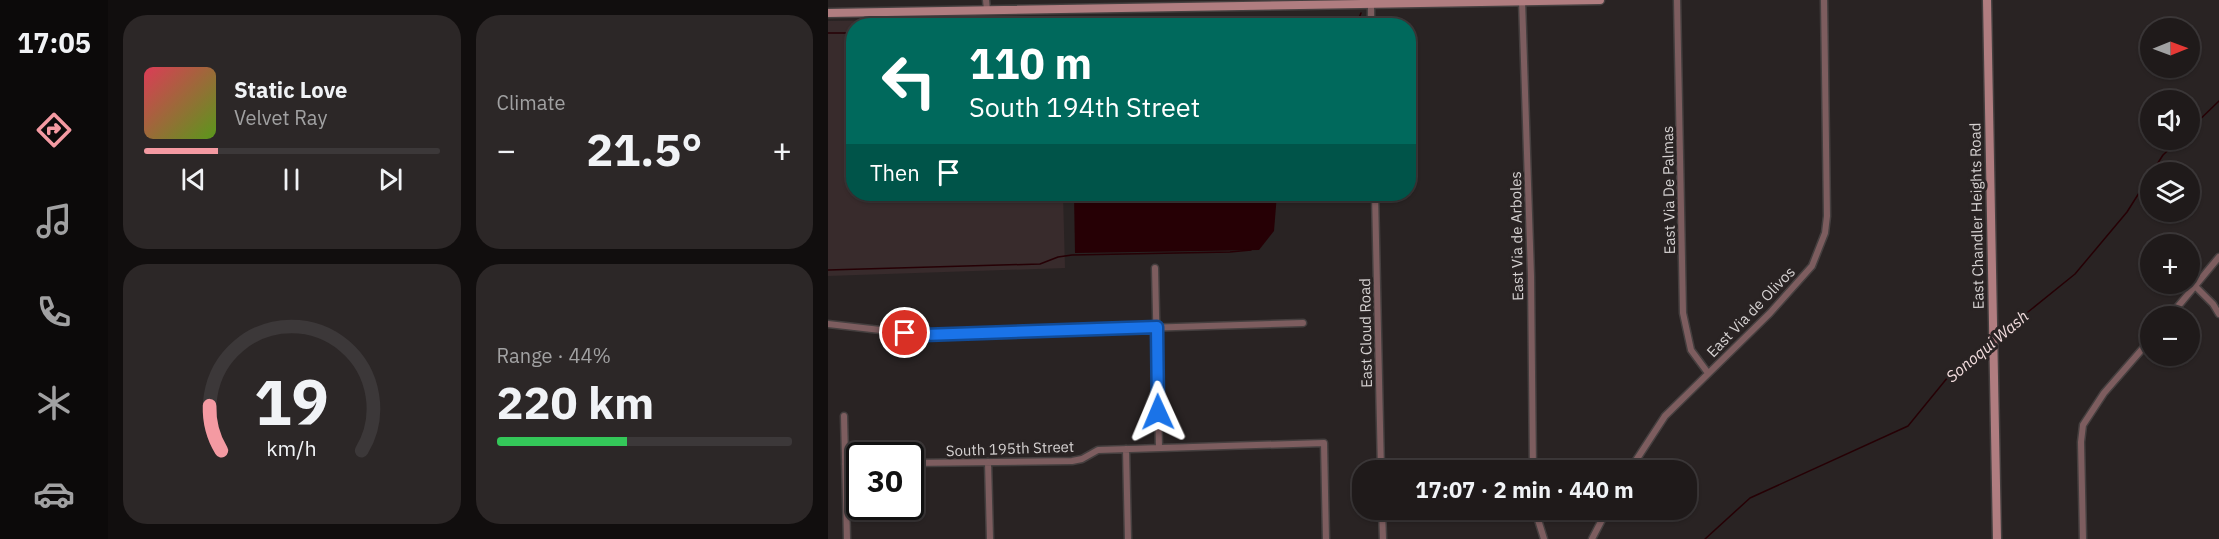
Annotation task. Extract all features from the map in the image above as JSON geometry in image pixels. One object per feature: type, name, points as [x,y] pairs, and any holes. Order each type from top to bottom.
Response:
[{"type":"main road","points":[[828,13],[987,10],[1138,2],[1600,0]]},
{"type":"main road","name":"East Chandler Heights Road","points":[[1987,0],[1997,539]]},
{"type":"street","points":[[986,0],[987,10]]},
{"type":"street","name":"East Via De Palmas","points":[[1677,0],[1683,313],[1691,350],[1708,373]]},
{"type":"street","name":"East Via de Olivos","points":[[1636,460],[1665,416],[1770,313],[1812,266],[1825,233],[1827,216],[1824,0]]},
{"type":"street","name":"East Via de Arboles","points":[[1522,1],[1531,276],[1533,460]]},
{"type":"street","points":[[1371,2],[1371,18]]},
{"type":"street","name":"East Cloud Road","points":[[1375,201],[1381,460]]},
{"type":"street","points":[[2200,282],[2219,257]]},
{"type":"street","points":[[1155,268],[1159,448]]},
{"type":"street","points":[[2200,291],[2219,314]]},
{"type":"street","points":[[2179,306],[2190,294]]},
{"type":"street","points":[[828,324],[924,335],[1303,323]]},
{"type":"street","points":[[2084,539],[2081,442],[2083,425],[2104,393],[2140,352]]},
{"type":"street","points":[[844,416],[847,539]]},
{"type":"street","name":"South 195th Street","points":[[924,463],[1077,461],[1098,450],[1324,443],[1326,539]]},
{"type":"street","points":[[1126,449],[1128,539]]},
{"type":"street","points":[[988,462],[990,539]]},
{"type":"street","points":[[1382,520],[1383,539]]},
{"type":"street","points":[[1538,520],[1544,539]]},
{"type":"street","points":[[1592,539],[1602,520]]},
{"type":"shaded area","points":[[828,21],[846,21],[846,201],[1063,201],[1065,268],[828,276]]},
{"type":"shaded area","points":[[1074,201],[1276,201],[1274,231],[1259,250],[1075,253]]},
{"type":"waterway","points":[[1359,18],[1361,13]]},
{"type":"waterway","points":[[828,33],[846,33]]},
{"type":"waterway","name":"Sonoqui Wash","points":[[2200,119],[2219,101]]},
{"type":"waterway","name":"Sonoqui Wash","points":[[2158,162],[2168,150]]},
{"type":"waterway","name":"Sonoqui Wash","points":[[1997,337],[2075,274],[2127,212],[2140,191]]},
{"type":"waterway","points":[[828,270],[1040,264],[1058,257],[1072,255],[1251,250]]},
{"type":"waterway","name":"Sonoqui Wash","points":[[1705,539],[1750,498],[1908,426],[1948,377],[1989,344]]},
{"type":"route","points":[[905,333],[924,335],[1157,327],[1158,412]]}]
